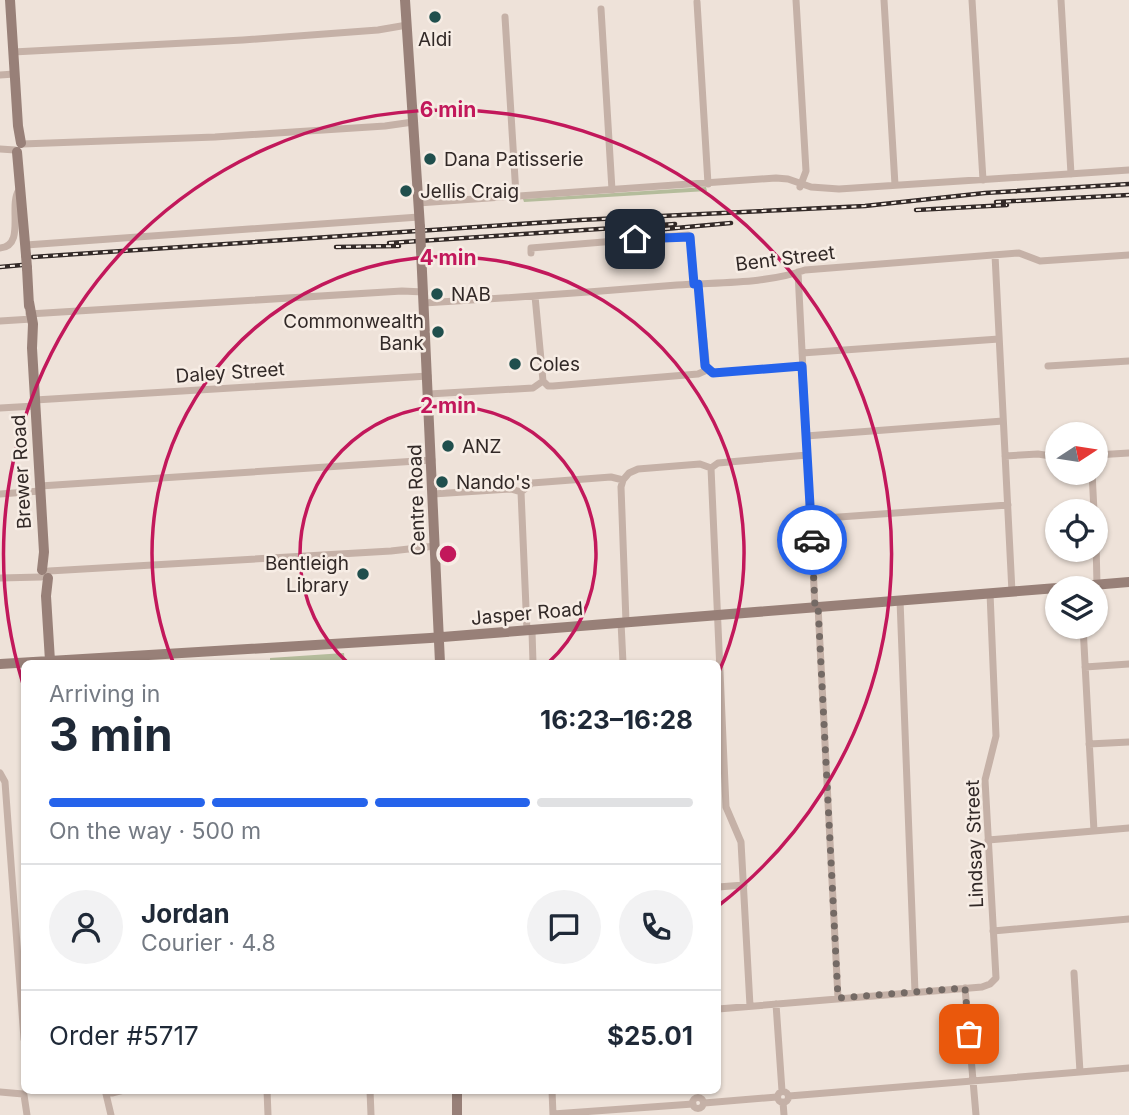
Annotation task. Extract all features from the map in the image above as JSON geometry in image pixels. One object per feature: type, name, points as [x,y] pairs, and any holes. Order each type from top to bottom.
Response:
[{"type":"main road","name":"Brewer Road","points":[[10,0],[50,660]]},
{"type":"main road","name":"Centre Road","points":[[405,0],[428,376],[440,660]]},
{"type":"main road","name":"Jasper Road","points":[[1108,584],[1129,582]]},
{"type":"main road","name":"Jasper Road","points":[[95,660],[439,638],[1045,589]]},
{"type":"main road","name":"Jasper Road","points":[[0,664],[21,663]]},
{"type":"main road","points":[[457,1094],[457,1115]]},
{"type":"street","points":[[796,0],[806,171],[801,186]]},
{"type":"street","points":[[884,0],[895,185]]},
{"type":"street","points":[[972,0],[983,180]]},
{"type":"street","points":[[1061,0],[1071,174]]},
{"type":"street","points":[[697,2],[708,184]]},
{"type":"street","points":[[601,9],[612,190]]},
{"type":"street","points":[[505,17],[516,195]]},
{"type":"street","points":[[13,52],[407,28]]},
{"type":"street","points":[[0,75],[14,74]]},
{"type":"street","points":[[1,148],[413,124]]},
{"type":"street","points":[[418,201],[767,180],[801,186],[813,192],[1129,170]]},
{"type":"street","points":[[0,248],[13,242],[17,191],[21,189]]},
{"type":"street","points":[[26,250],[393,220],[419,222]]},
{"type":"street","points":[[531,253],[531,248],[688,235],[691,238],[707,370]]},
{"type":"street","name":"Bent Street","points":[[424,305],[790,276],[805,270],[995,255],[1021,254],[1043,261],[1129,255]]},
{"type":"street","points":[[995,255],[1012,592]]},
{"type":"street","points":[[798,272],[838,998]]},
{"type":"street","points":[[0,321],[30,316],[423,290]]},
{"type":"street","points":[[535,296],[543,381],[548,386],[698,374],[707,370]]},
{"type":"street","points":[[802,353],[999,339]]},
{"type":"street","points":[[1048,366],[1129,361]]},
{"type":"street","points":[[707,370],[713,373],[802,366]]},
{"type":"street","name":"Daley Street","points":[[0,408],[35,403],[428,376]]},
{"type":"street","points":[[429,396],[533,388],[543,381]]},
{"type":"street","points":[[806,436],[1003,422]]},
{"type":"street","points":[[1108,454],[1129,453]]},
{"type":"street","points":[[711,468],[718,463],[807,455]]},
{"type":"street","points":[[1005,456],[1045,455]]},
{"type":"street","points":[[0,494],[432,462]]},
{"type":"street","points":[[622,660],[623,480],[638,469],[700,464],[711,468]]},
{"type":"street","points":[[711,468],[720,660]]},
{"type":"street","points":[[521,492],[532,483],[613,477],[623,480]]},
{"type":"street","points":[[433,494],[511,489],[521,492]]},
{"type":"street","points":[[521,492],[534,660]]},
{"type":"street","points":[[811,519],[1008,505]]},
{"type":"street","points":[[0,578],[61,571],[435,548]]},
{"type":"street","name":"Lindsay Street","points":[[965,988],[982,987],[996,978],[985,780],[996,736],[990,593]]},
{"type":"street","points":[[900,600],[915,992]]},
{"type":"street","points":[[1084,639],[1094,831]]},
{"type":"street","points":[[1085,667],[1129,664]]},
{"type":"street","points":[[721,686],[726,807],[741,842],[750,1006]]},
{"type":"street","points":[[1089,744],[1129,742]]},
{"type":"street","points":[[0,773],[5,782],[21,998]]},
{"type":"street","points":[[988,840],[1129,828]]},
{"type":"street","points":[[721,887],[744,885]]},
{"type":"street","points":[[993,931],[1129,919]]},
{"type":"street","points":[[1074,973],[1080,1072]]},
{"type":"street","points":[[721,1009],[965,988],[976,1115]]},
{"type":"street","points":[[776,1004],[784,1115]]},
{"type":"street","points":[[552,1094],[553,1115],[606,1113],[1129,1068]]},
{"type":"street","points":[[0,1092],[21,1092]]},
{"type":"street","points":[[27,1094],[27,1112]]},
{"type":"street","points":[[107,1094],[111,1114]]},
{"type":"street","points":[[267,1094],[268,1115]]},
{"type":"street","points":[[370,1094],[371,1115]]},
{"type":"green space","points":[[706,187],[707,191],[524,202],[523,199]]},
{"type":"green space","points":[[344,653],[345,660],[270,660]]},
{"type":"railway","points":[[33,257],[580,220],[865,206],[985,193],[1129,184]]},
{"type":"railway","points":[[996,202],[1129,195]]},
{"type":"railway","points":[[916,210],[1007,205]]},
{"type":"railway","points":[[665,229],[731,223]]},
{"type":"railway","points":[[389,243],[675,224]]},
{"type":"railway","points":[[336,247],[399,246]]},
{"type":"railway","points":[[0,267],[22,265]]},
{"type":"way so far","points":[[812,540],[815,607],[818,606],[838,998],[965,988],[969,1034]]},
{"type":"place","name":"Aldi","points":[[435,17]]},
{"type":"place","name":"Dana Patisserie","points":[[430,159]]},
{"type":"place","name":"Jellis Craig","points":[[406,191]]},
{"type":"place","name":"NAB","points":[[437,294]]},
{"type":"place","name":"Commonwealth Bank","points":[[438,332]]},
{"type":"place","name":"Coles","points":[[515,364]]},
{"type":"place","name":"ANZ","points":[[448,446]]},
{"type":"place","name":"Nando's","points":[[442,482]]},
{"type":"place","name":"Bentleigh Library","points":[[363,574]]},
{"type":"route","points":[[635,239],[687,235],[690,237],[694,284],[698,284],[705,366],[708,371],[713,373],[802,366],[812,540]]}]
